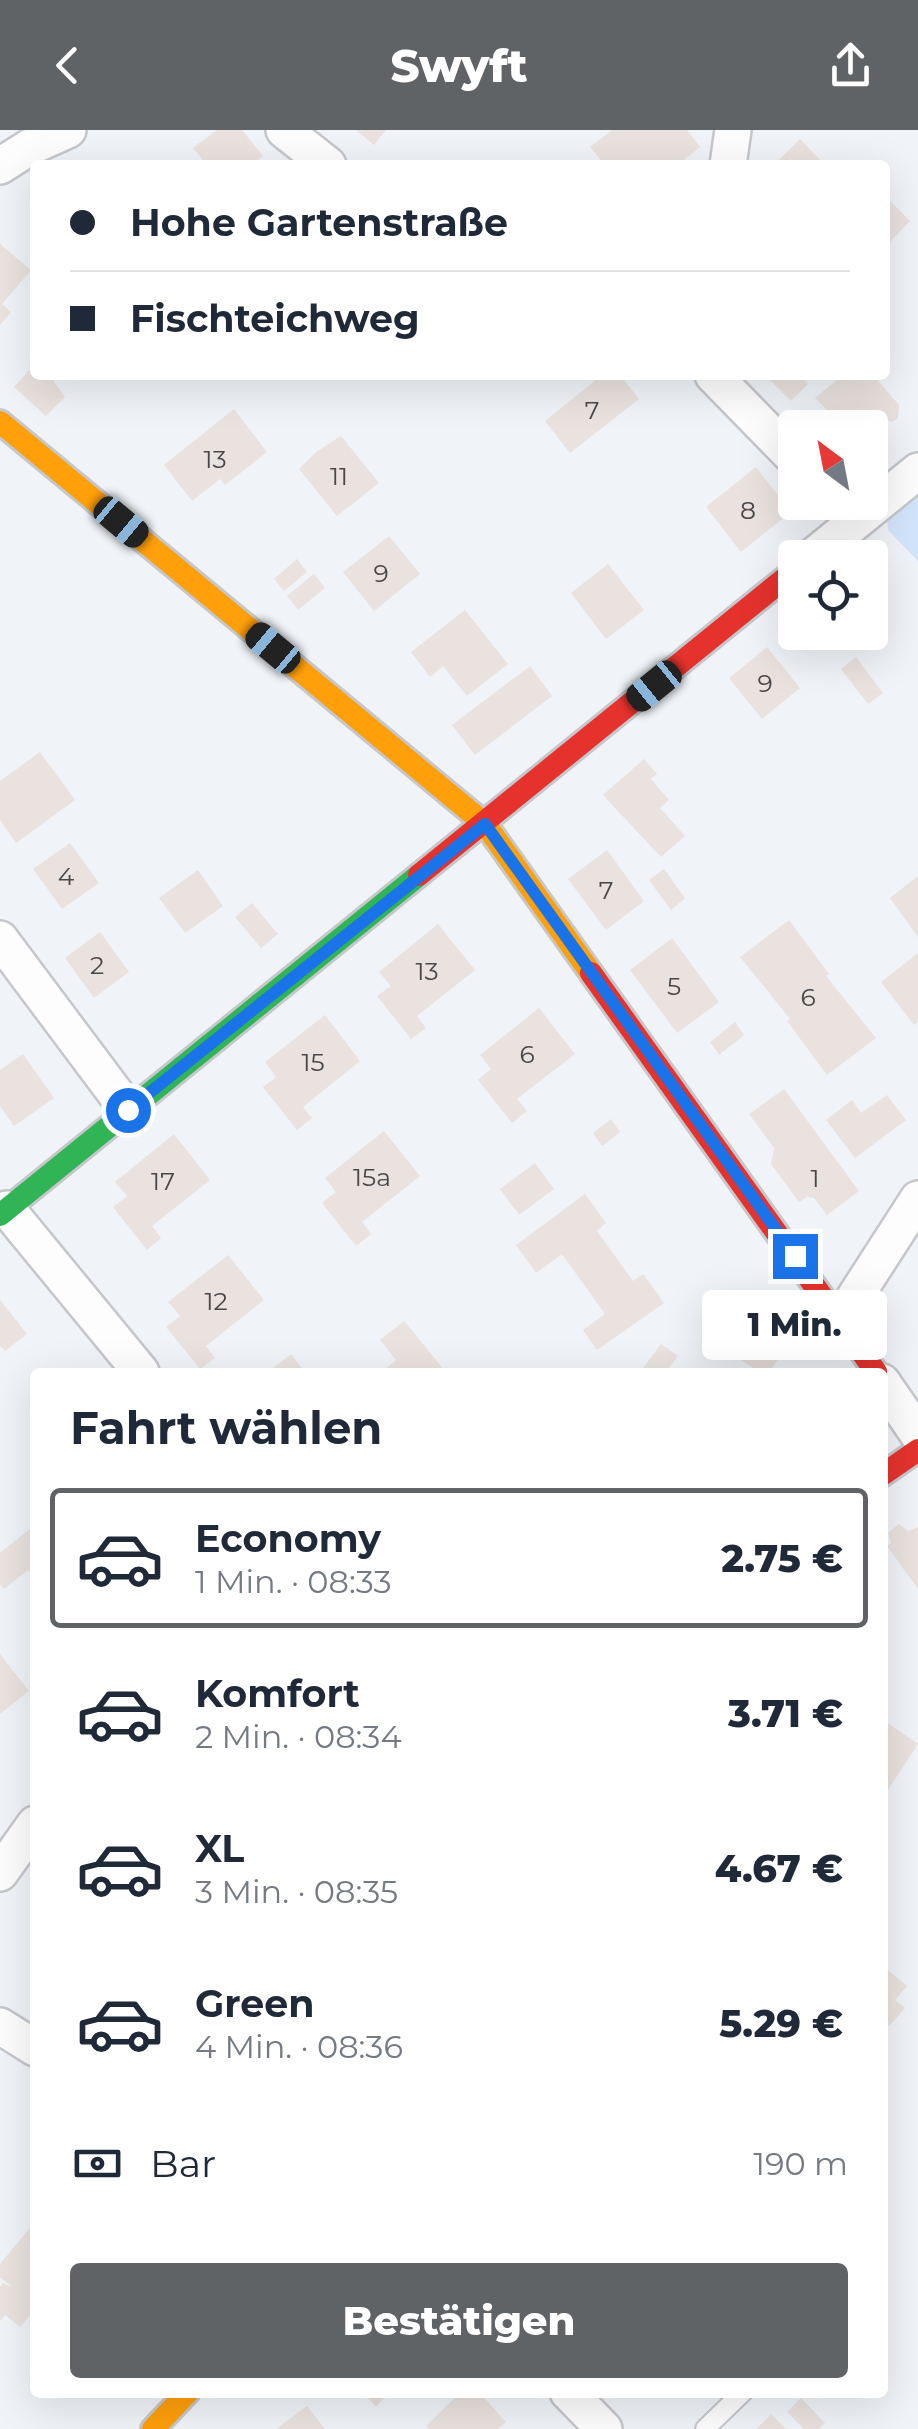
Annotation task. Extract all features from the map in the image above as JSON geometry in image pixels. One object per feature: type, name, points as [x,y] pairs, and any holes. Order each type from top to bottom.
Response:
[{"type":"street","points":[[0,166],[68,130]]},
{"type":"street","points":[[284,130],[322,160]]},
{"type":"street","points":[[729,160],[733,130]]},
{"type":"street","points":[[718,380],[778,442]]},
{"type":"street","points":[[0,422],[485,824],[873,1368]]},
{"type":"street","points":[[888,488],[918,471]]},
{"type":"street","points":[[825,540],[841,520]]},
{"type":"street","points":[[138,1368],[4,1212],[778,584]]},
{"type":"street","points":[[0,939],[128,1110]]},
{"type":"street","points":[[840,1320],[918,1198]]},
{"type":"street","points":[[888,1391],[918,1434]]},
{"type":"street","points":[[888,1472],[918,1450]]},
{"type":"street","points":[[0,1873],[30,1831]]},
{"type":"street","points":[[0,2026],[30,2045]]},
{"type":"street","points":[[154,2429],[182,2398]]},
{"type":"street","points":[[574,2398],[604,2429]]},
{"type":"lane","points":[[705,2429],[738,2398]]},
{"type":"shaded area","points":[[918,489],[918,561],[888,530],[888,513]]},
{"type":"building","points":[[217,130],[242,130],[263,156],[258,160],[203,160],[193,148]]},
{"type":"building","points":[[356,130],[386,130],[374,145]]},
{"type":"building","points":[[612,130],[687,130],[700,147],[684,160],[601,160],[590,147]]},
{"type":"building","points":[[800,139],[820,160],[779,160]]},
{"type":"building","points":[[890,201],[910,221],[890,242]]},
{"type":"building","points":[[0,244],[30,271],[2,304],[11,312],[0,325]]},
{"type":"building","points":[[30,369],[30,380],[53,380],[65,397],[46,416],[14,387]]},
{"type":"building","points":[[596,380],[624,380],[639,399],[570,453],[545,421]]},
{"type":"building","points":[[770,380],[804,380],[808,384],[791,401]]},
{"type":"building","points":[[837,380],[877,380],[899,405],[898,418],[892,422],[888,421],[888,410],[827,410],[815,398]]},
{"type":"building","points":[[234,409],[267,452],[225,485],[220,479],[192,501],[164,465]]},
{"type":"building","points":[[341,436],[379,483],[337,516],[299,469]]},
{"type":"building","points":[[756,467],[778,495],[781,520],[741,552],[706,507]]},
{"type":"building","points":[[389,536],[420,574],[374,611],[343,572]]},
{"type":"building","points":[[297,559],[307,572],[284,591],[274,579]]},
{"type":"building","points":[[608,564],[644,610],[606,639],[571,593]]},
{"type":"building","points":[[314,574],[325,588],[298,610],[287,596]]},
{"type":"building","points":[[465,610],[508,664],[467,696],[443,666],[430,677],[411,652]]},
{"type":"building","points":[[767,647],[800,688],[762,719],[729,678]]},
{"type":"building","points":[[856,657],[883,693],[868,704],[841,669]]},
{"type":"building","points":[[530,666],[552,696],[475,755],[452,725]]},
{"type":"building","points":[[40,752],[75,800],[16,843],[0,820],[0,781]]},
{"type":"building","points":[[644,759],[657,774],[651,779],[669,800],[660,808],[685,836],[661,857],[603,795]]},
{"type":"building","points":[[70,843],[99,883],[62,909],[33,869]]},
{"type":"building","points":[[607,850],[644,901],[606,930],[568,879]]},
{"type":"building","points":[[664,869],[685,898],[671,910],[649,880]]},
{"type":"building","points":[[198,870],[223,906],[185,933],[159,898]]},
{"type":"building","points":[[918,876],[918,937],[890,898]]},
{"type":"building","points":[[252,903],[278,934],[261,948],[235,917]]},
{"type":"building","points":[[789,920],[829,974],[826,976],[876,1038],[827,1075],[787,1021],[790,1019],[740,957]]},
{"type":"building","points":[[438,924],[475,970],[417,1016],[426,1028],[411,1039],[377,996],[391,986],[379,972]]},
{"type":"building","points":[[100,932],[129,972],[94,998],[65,958]]},
{"type":"building","points":[[672,938],[719,1002],[677,1033],[630,970]]},
{"type":"building","points":[[918,953],[918,1022],[914,1025],[881,982]]},
{"type":"building","points":[[539,1008],[575,1054],[517,1099],[527,1111],[512,1123],[478,1080],[491,1069],[480,1055]]},
{"type":"building","points":[[325,1015],[360,1061],[303,1107],[312,1118],[297,1130],[263,1087],[276,1077],[265,1062]]},
{"type":"building","points":[[735,1022],[744,1035],[719,1055],[710,1042]]},
{"type":"building","points":[[23,1054],[54,1098],[14,1126],[0,1106],[0,1070]]},
{"type":"building","points":[[784,1089],[859,1191],[827,1215],[814,1198],[799,1202],[771,1164],[774,1148],[749,1114]]},
{"type":"building","points":[[887,1095],[906,1120],[855,1158],[826,1120],[852,1100],[861,1113]]},
{"type":"building","points":[[611,1119],[620,1132],[602,1146],[593,1133]]},
{"type":"building","points":[[384,1131],[420,1176],[362,1222],[371,1234],[356,1246],[322,1203],[336,1192],[325,1178]]},
{"type":"building","points":[[174,1134],[210,1180],[152,1226],[161,1238],[147,1250],[113,1207],[127,1196],[115,1182]]},
{"type":"building","points":[[535,1163],[554,1189],[519,1215],[500,1189]]},
{"type":"building","points":[[585,1194],[606,1223],[597,1231],[633,1281],[643,1274],[664,1303],[597,1350],[583,1330],[605,1314],[562,1254],[536,1273],[516,1245]]},
{"type":"building","points":[[228,1255],[264,1300],[206,1346],[215,1358],[201,1368],[166,1327],[180,1316],[168,1302]]},
{"type":"building","points":[[0,1300],[27,1334],[5,1351],[0,1346]]},
{"type":"building","points":[[739,1301],[793,1339],[772,1368],[753,1368],[731,1353],[726,1359],[707,1345]]},
{"type":"building","points":[[404,1321],[442,1368],[386,1368],[396,1360],[380,1340]]},
{"type":"building","points":[[661,1344],[678,1356],[669,1368],[643,1368]]},
{"type":"building","points":[[291,1354],[302,1368],[273,1368]]},
{"type":"building","points":[[899,1524],[908,1531],[918,1527],[918,1589],[888,1547],[888,1533]]},
{"type":"building","points":[[30,1529],[30,1573],[28,1570],[4,1589],[0,1585],[0,1553]]},
{"type":"building","points":[[0,1654],[29,1691],[0,1714]]},
{"type":"building","points":[[888,1723],[918,1744],[888,1790]]},
{"type":"building","points":[[888,1970],[907,1986],[895,2000],[905,2008],[889,2026]]},
{"type":"building","points":[[30,2228],[30,2315],[20,2327],[5,2315],[0,2321],[0,2287],[3,2283],[12,2287],[0,2277],[0,2264]]},
{"type":"building","points":[[368,2398],[384,2398],[376,2407]]},
{"type":"building","points":[[455,2398],[484,2398],[506,2422],[498,2429],[426,2426]]},
{"type":"building","points":[[801,2398],[825,2423],[819,2429],[804,2429],[787,2412]]},
{"type":"building","points":[[307,2406],[325,2429],[276,2429]]},
{"type":"building","points":[[771,2414],[786,2429],[756,2429]]},
{"type":"traffic: fast","points":[[0,1215],[419,875]]},
{"type":"traffic: slow","points":[[0,422],[485,824],[591,973]]},
{"type":"traffic: slow","points":[[153,2429],[182,2398]]},
{"type":"traffic: jam","points":[[419,875],[778,584]]},
{"type":"traffic: jam","points":[[591,973],[873,1368]]},
{"type":"traffic: jam","points":[[888,1471],[918,1450]]},
{"type":"route","points":[[128,1110],[485,824],[795,1256]]}]
